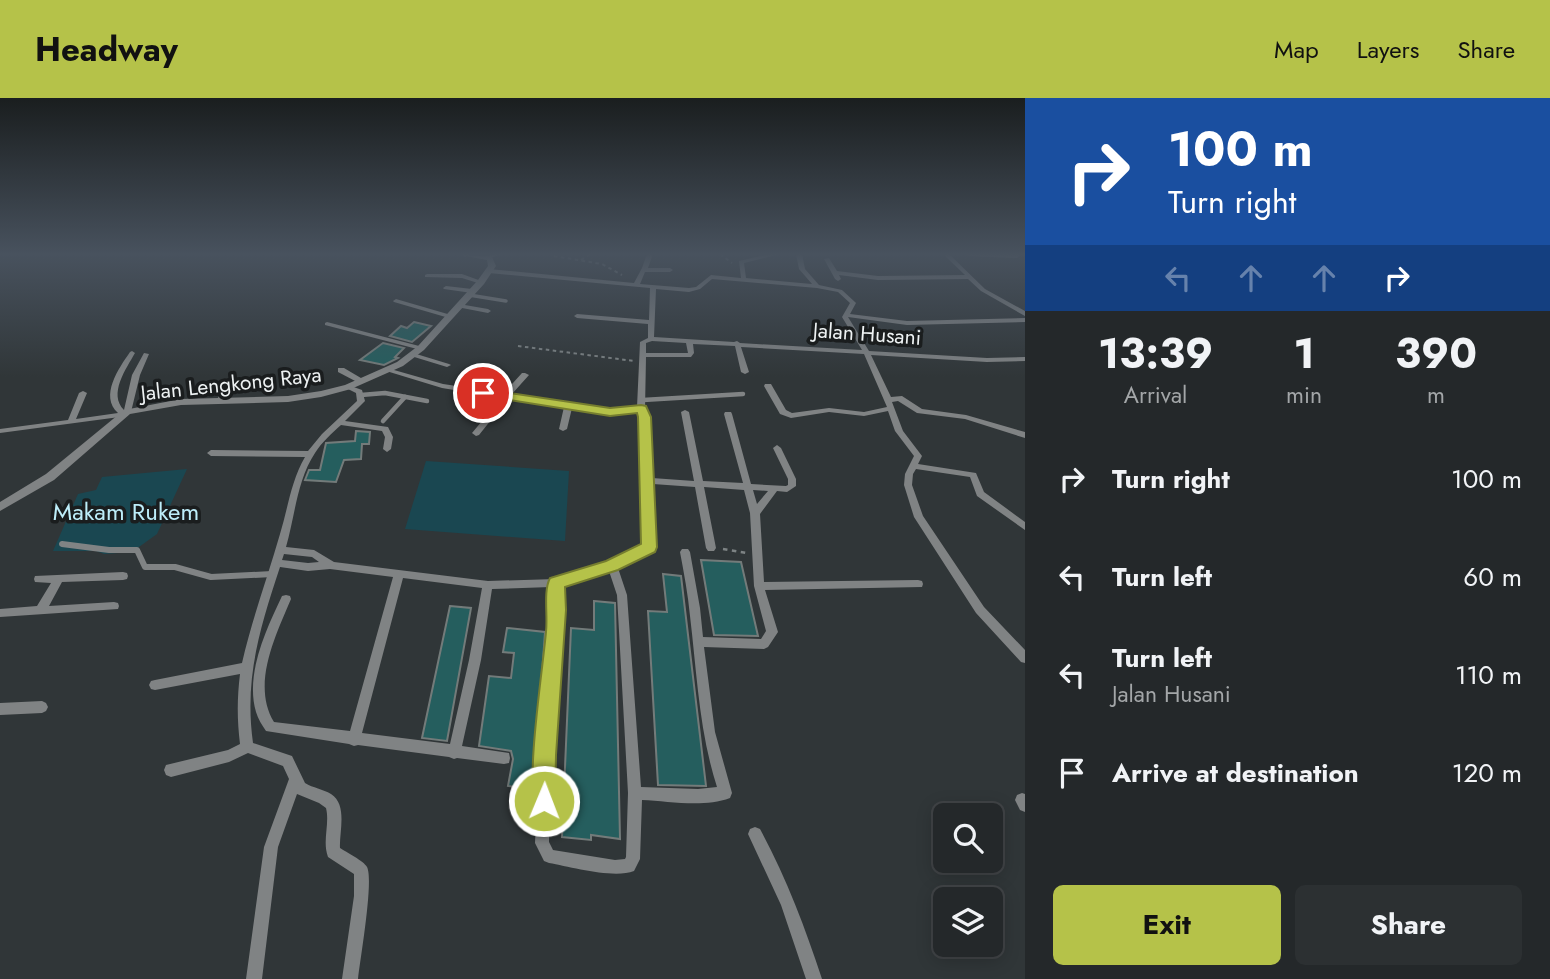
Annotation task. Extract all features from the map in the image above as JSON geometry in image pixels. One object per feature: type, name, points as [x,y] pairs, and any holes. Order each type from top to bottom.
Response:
[{"type":"street","name":"Jalan Lengkong Raya","points":[[0,507],[50,477],[124,414],[181,402],[299,398],[348,387],[387,370],[399,368],[469,295]]},
{"type":"street","points":[[276,562],[308,567],[330,565],[488,584],[556,583],[612,566],[646,549],[651,544],[645,417],[642,404],[644,341],[651,339],[653,295]]},
{"type":"street","points":[[843,295],[853,303],[845,315]]},
{"type":"street","points":[[994,295],[1025,314]]},
{"type":"street","points":[[396,301],[472,314]]},
{"type":"street","points":[[1006,303],[1025,302]]},
{"type":"street","points":[[454,311],[488,311]]},
{"type":"street","points":[[845,315],[907,323],[1025,320]]},
{"type":"street","points":[[845,315],[865,350],[890,404],[899,431],[918,456],[908,485],[919,517],[979,610],[1025,658]]},
{"type":"street","points":[[577,316],[652,322]]},
{"type":"street","points":[[327,324],[421,348]]},
{"type":"street","name":"Jalan Husani","points":[[651,339],[1025,359]]},
{"type":"street","points":[[644,359],[689,356],[689,341]]},
{"type":"street","points":[[737,343],[745,372]]},
{"type":"street","points":[[124,414],[114,407],[112,399],[132,353]]},
{"type":"street","points":[[124,414],[136,375],[146,354]]},
{"type":"street","points":[[413,355],[447,365]]},
{"type":"street","points":[[399,368],[442,386],[568,407],[616,412],[642,404]]},
{"type":"street","points":[[341,370],[362,381]]},
{"type":"street","points":[[505,397],[524,375]]},
{"type":"street","points":[[221,400],[229,382]]},
{"type":"street","points":[[768,386],[783,412],[788,415],[829,410],[864,414],[899,398],[920,411],[966,417],[1025,435]]},
{"type":"street","points":[[247,747],[243,710],[245,668],[298,482],[310,454],[361,401],[361,395],[348,387]]},
{"type":"street","points":[[71,421],[83,393]]},
{"type":"street","points":[[476,433],[491,415],[495,395]]},
{"type":"street","points":[[563,429],[568,407]]},
{"type":"street","points":[[685,412],[711,548]]},
{"type":"street","points":[[0,431],[124,414]]},
{"type":"street","points":[[698,642],[764,644],[770,639],[772,632],[759,586],[755,513],[728,414]]},
{"type":"street","points":[[340,422],[385,429],[389,437],[387,449]]},
{"type":"street","points":[[647,481],[788,489],[792,484],[776,449]]},
{"type":"street","points":[[211,453],[310,454]]},
{"type":"street","points":[[913,466],[973,475],[980,494],[1025,527]]},
{"type":"street","points":[[755,513],[774,489]]},
{"type":"street","points":[[635,793],[698,796],[725,793],[708,738],[685,552]]},
{"type":"street","points":[[556,583],[557,610],[545,755],[544,849],[555,858],[615,867],[629,866],[634,859],[635,793],[622,595],[612,566]]},
{"type":"street","points":[[354,740],[399,574]]},
{"type":"street","points":[[39,579],[123,576]]},
{"type":"street","points":[[40,611],[59,578]]},
{"type":"street","points":[[454,753],[475,660],[488,584]]},
{"type":"street","points":[[759,586],[918,584]]},
{"type":"street","points":[[286,599],[263,659],[258,692],[263,717],[270,727],[281,731],[504,758]]},
{"type":"street","points":[[0,613],[114,606]]},
{"type":"street","points":[[155,685],[245,668]]},
{"type":"street","points":[[0,709],[42,707]]},
{"type":"street","points":[[171,770],[229,756],[247,747],[284,759],[302,791],[330,802],[334,814],[331,843],[333,852],[358,867],[362,874],[351,979]]},
{"type":"street","points":[[254,979],[271,847],[295,779]]},
{"type":"street","points":[[755,834],[770,861],[799,930],[814,979]]},
{"type":"lane","points":[[480,295],[506,301]]},
{"type":"lane","points":[[361,395],[381,393],[426,401]]},
{"type":"lane","points":[[642,404],[743,394]]},
{"type":"lane","points":[[383,421],[405,397]]},
{"type":"lane","points":[[62,544],[109,550],[136,550],[145,567],[175,567],[211,577],[276,562]]},
{"type":"path","points":[[518,346],[644,359]]},
{"type":"green space","points":[[426,461],[569,471],[565,541],[405,529]]},
{"type":"green space","name":"Makam Rukem","points":[[187,469],[157,534],[132,552],[104,554],[96,551],[53,551],[78,494],[96,490],[102,477]]},
{"type":"building","points":[[414,322],[431,326],[412,342],[390,336],[401,326],[407,328]]},
{"type":"building","points":[[383,343],[404,348],[395,357],[398,358],[384,365],[360,360]]},
{"type":"building","points":[[356,431],[370,432],[369,444],[362,444],[361,459],[344,460],[336,482],[305,480],[309,470],[320,470],[326,443],[355,441]]},
{"type":"building","points":[[701,560],[741,562],[758,636],[714,635]]},
{"type":"building","points":[[663,574],[681,576],[706,786],[658,785],[648,611],[667,612]]},
{"type":"building","points":[[594,601],[615,603],[620,839],[591,835],[591,840],[562,837],[571,628],[594,630]]},
{"type":"building","points":[[450,606],[471,608],[447,741],[422,738]]},
{"type":"building","points":[[507,628],[545,632],[534,789],[508,786],[513,759],[511,751],[479,746],[489,676],[511,678],[514,653],[503,652]]},
{"type":"route","points":[[483,393],[610,412],[641,409],[645,417],[651,544],[612,566],[556,583],[557,610],[545,755],[544,801]]}]
